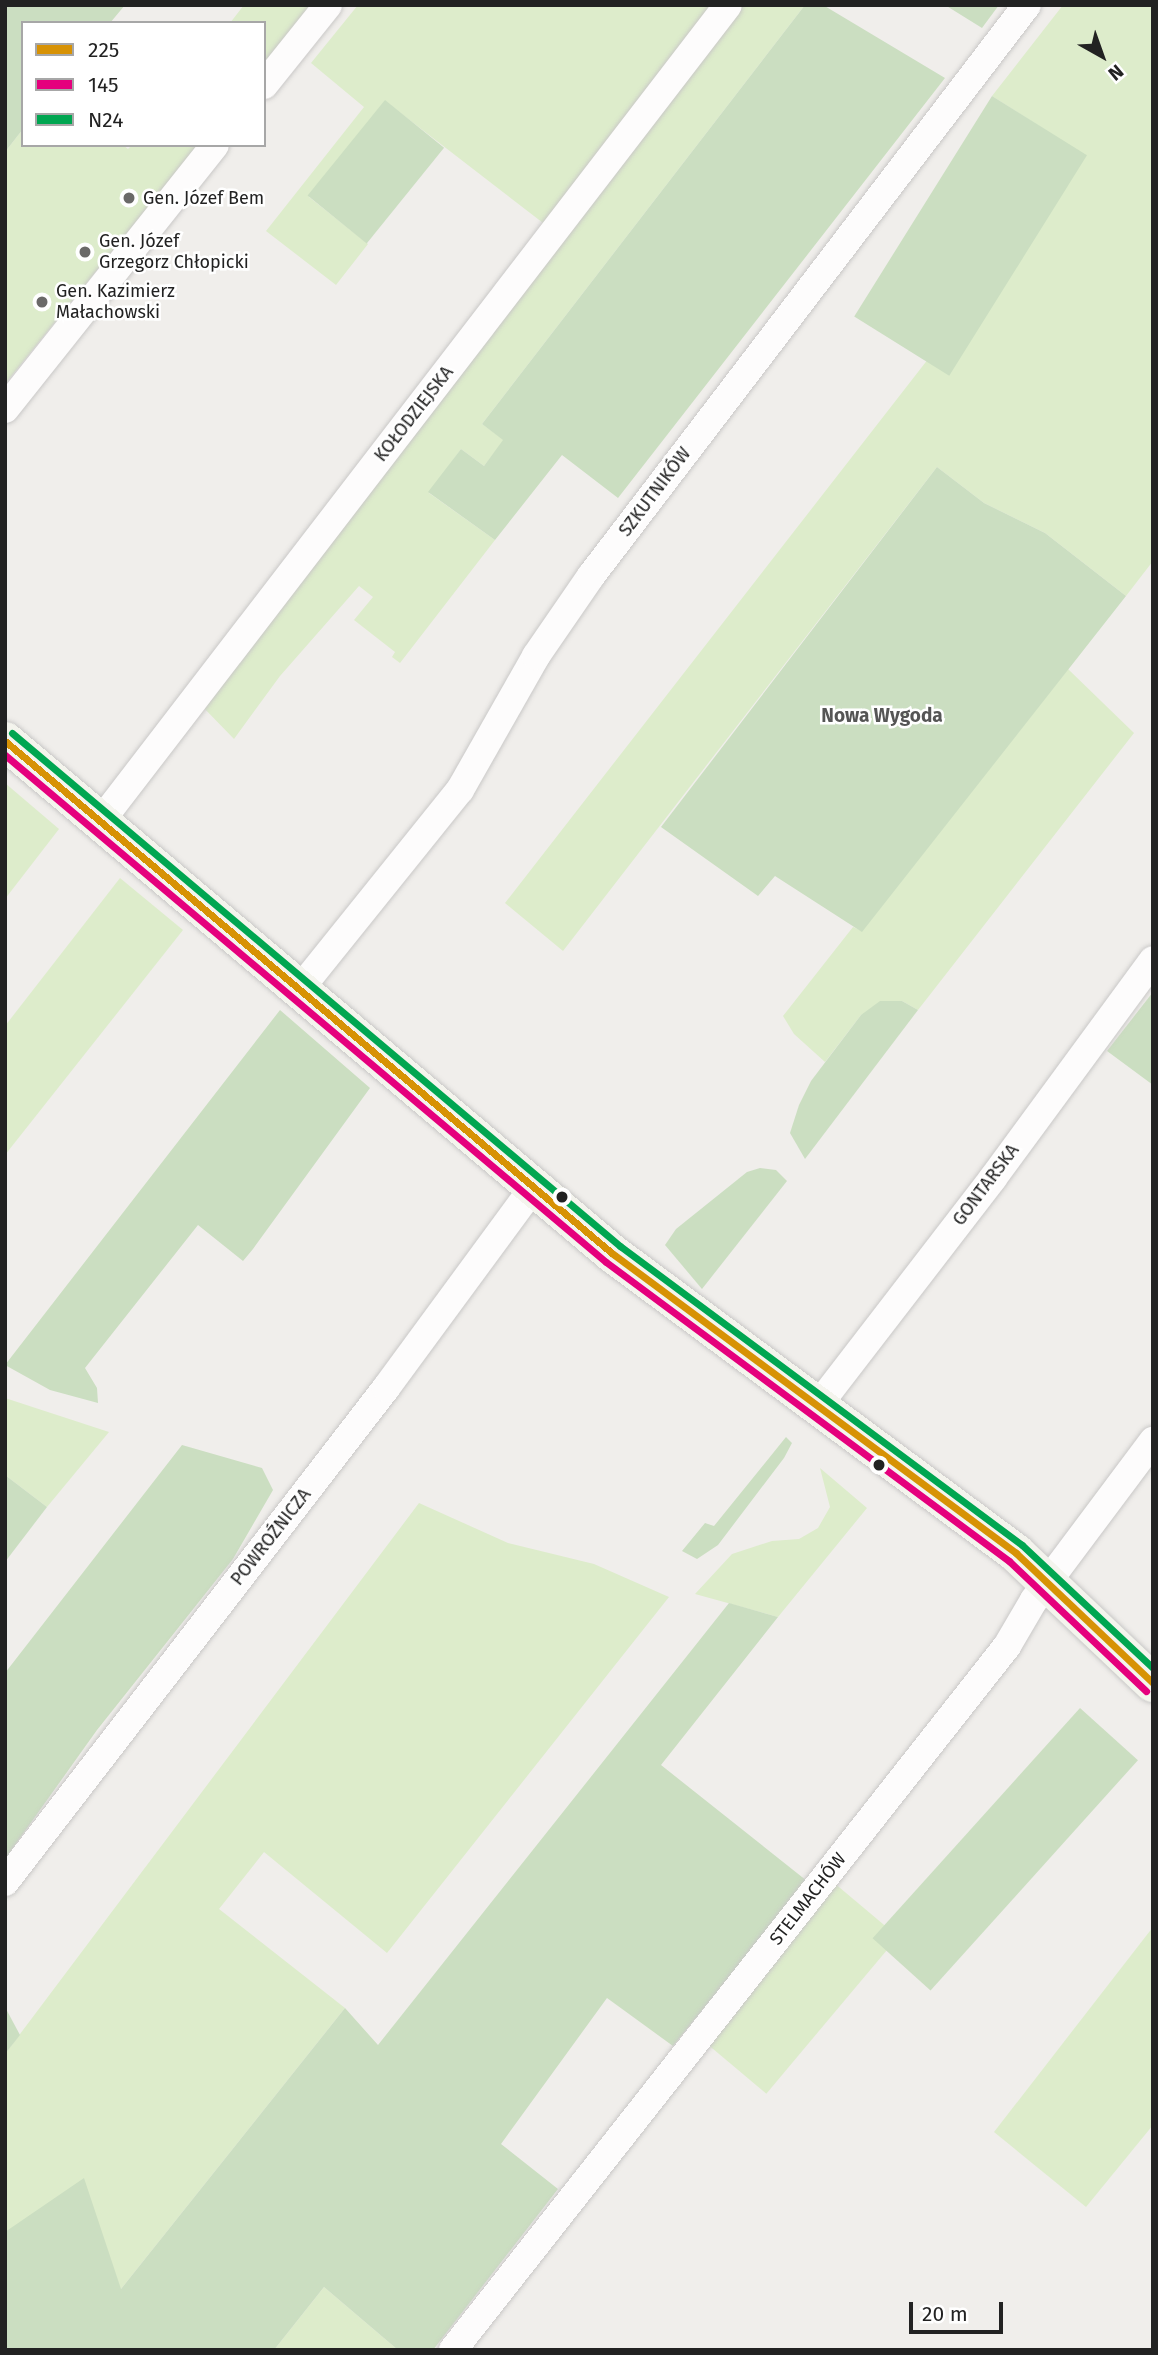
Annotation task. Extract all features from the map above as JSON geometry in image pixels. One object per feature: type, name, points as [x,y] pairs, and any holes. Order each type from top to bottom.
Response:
[{"type":"street","points":[[266,82],[328,5]]},
{"type":"street","name":"KOŁODZIEJSKA","points":[[100,822],[728,5]]},
{"type":"street","name":"SZKUTNIKÓW","points":[[299,990],[460,790],[536,656],[591,576],[1027,5]]},
{"type":"street","points":[[5,409],[213,147]]},
{"type":"street","points":[[5,741],[533,1188],[816,1408],[1002,1543],[1047,1581],[1153,1683]]},
{"type":"street","name":"GONTARSKA","points":[[816,1408],[993,1178],[1153,960]]},
{"type":"street","name":"POWROŹNICZA","points":[[5,1882],[386,1388],[533,1188]]},
{"type":"street","name":"STELMACHÓW","points":[[453,2350],[1007,1646],[1047,1581],[1153,1441]]},
{"type":"green space","points":[[5,5],[125,5],[112,21],[21,21],[21,132],[5,152]]},
{"type":"green space","points":[[244,5],[310,5],[266,64],[266,21],[232,21]]},
{"type":"green space","points":[[358,5],[718,5],[547,226],[385,101],[309,197],[368,244],[336,285],[266,231],[364,107],[311,63]]},
{"type":"green space","points":[[738,5],[805,5],[482,424],[504,440],[484,466],[461,449],[429,493],[495,540],[400,663],[392,657],[395,652],[354,620],[373,597],[359,586],[280,676],[234,739],[200,704]]},
{"type":"green space","points":[[805,5],[823,5],[945,78],[618,498],[562,455],[495,540],[428,492],[461,449],[484,466],[503,440],[482,424]]},
{"type":"green space","points":[[945,5],[999,5],[982,28]]},
{"type":"green space","points":[[1063,5],[1153,5],[1153,561],[1126,596],[1045,533],[984,503],[937,467],[563,951],[505,903],[1086,156],[992,96]]},
{"type":"green space","points":[[992,96],[1087,155],[949,376],[854,316]]},
{"type":"green space","points":[[385,100],[444,148],[367,243],[308,196]]},
{"type":"green space","points":[[21,132],[21,147],[196,147],[5,384],[5,152]]},
{"type":"green space","points":[[937,467],[984,503],[1045,533],[1126,596],[862,932],[775,876],[758,896],[661,827]]},
{"type":"green space","points":[[1068,669],[1134,733],[918,1010],[902,1001],[861,1015],[825,1062],[794,1034],[783,1016],[853,927],[862,931]]},
{"type":"green space","points":[[5,783],[59,829],[5,899]]},
{"type":"green space","points":[[120,878],[183,930],[5,1155],[5,1026]]},
{"type":"green space","points":[[1153,992],[1153,1085],[1107,1051]]},
{"type":"green space","points":[[880,1001],[902,1001],[918,1010],[805,1159],[790,1133],[799,1105],[811,1081],[861,1015]]},
{"type":"green space","points":[[280,1010],[370,1088],[253,1249],[243,1261],[198,1225],[85,1368],[97,1388],[98,1403],[50,1390],[5,1365]]},
{"type":"green space","points":[[760,1168],[776,1170],[787,1181],[702,1289],[665,1245],[676,1229],[747,1172]]},
{"type":"green space","points":[[5,1398],[109,1432],[47,1507],[5,1475]]},
{"type":"green space","points":[[786,1437],[792,1443],[784,1458],[718,1545],[697,1559],[682,1551],[705,1523],[714,1526]]},
{"type":"green space","points":[[182,1445],[262,1468],[273,1490],[233,1559],[97,1730],[5,1859],[5,1673]]},
{"type":"green space","points":[[820,1468],[867,1508],[778,1617],[695,1594],[732,1554],[772,1541],[799,1539],[818,1528],[830,1507]]},
{"type":"green space","points":[[5,1475],[47,1507],[5,1562]]},
{"type":"green space","points":[[419,1503],[508,1543],[594,1564],[669,1597],[387,1953],[264,1852],[219,1909],[345,2008],[121,2289],[5,2232],[5,2054]]},
{"type":"green space","points":[[729,1603],[778,1617],[661,1765],[807,1881],[673,2046],[607,1998],[501,2144],[558,2189],[433,2350],[398,2350],[324,2287],[274,2350],[5,2350],[5,2232],[84,2178],[121,2289],[345,2008],[378,2045]]},
{"type":"green space","points":[[1080,1708],[1138,1760],[931,1991],[873,1938]]},
{"type":"green space","points":[[833,1882],[898,1937],[766,2094],[701,2039]]},
{"type":"green space","points":[[1153,1927],[1153,2125],[1086,2207],[994,2132]]},
{"type":"green space","points":[[5,2007],[20,2035],[5,2054]]},
{"type":"green space","points":[[324,2287],[398,2350],[274,2350]]},
{"type":"transit line","name":"N24","points":[[12,733],[620,1246],[1022,1545],[1153,1668]]},
{"type":"transit line","name":"225","points":[[5,741],[613,1254],[1016,1553],[1153,1683]]},
{"type":"transit line","name":"145","points":[[5,755],[606,1262],[1009,1561],[1146,1691]]},
{"type":"place","name":"Gen. Józef Bem","points":[[129,198]]},
{"type":"place","name":"Gen. Józef Grzegorz Chłopicki","points":[[85,252]]},
{"type":"place","name":"Gen. Kazimierz Małachowski","points":[[42,302]]},
{"type":"district","name":"Nowa Wygoda","points":[[882,716]]}]
